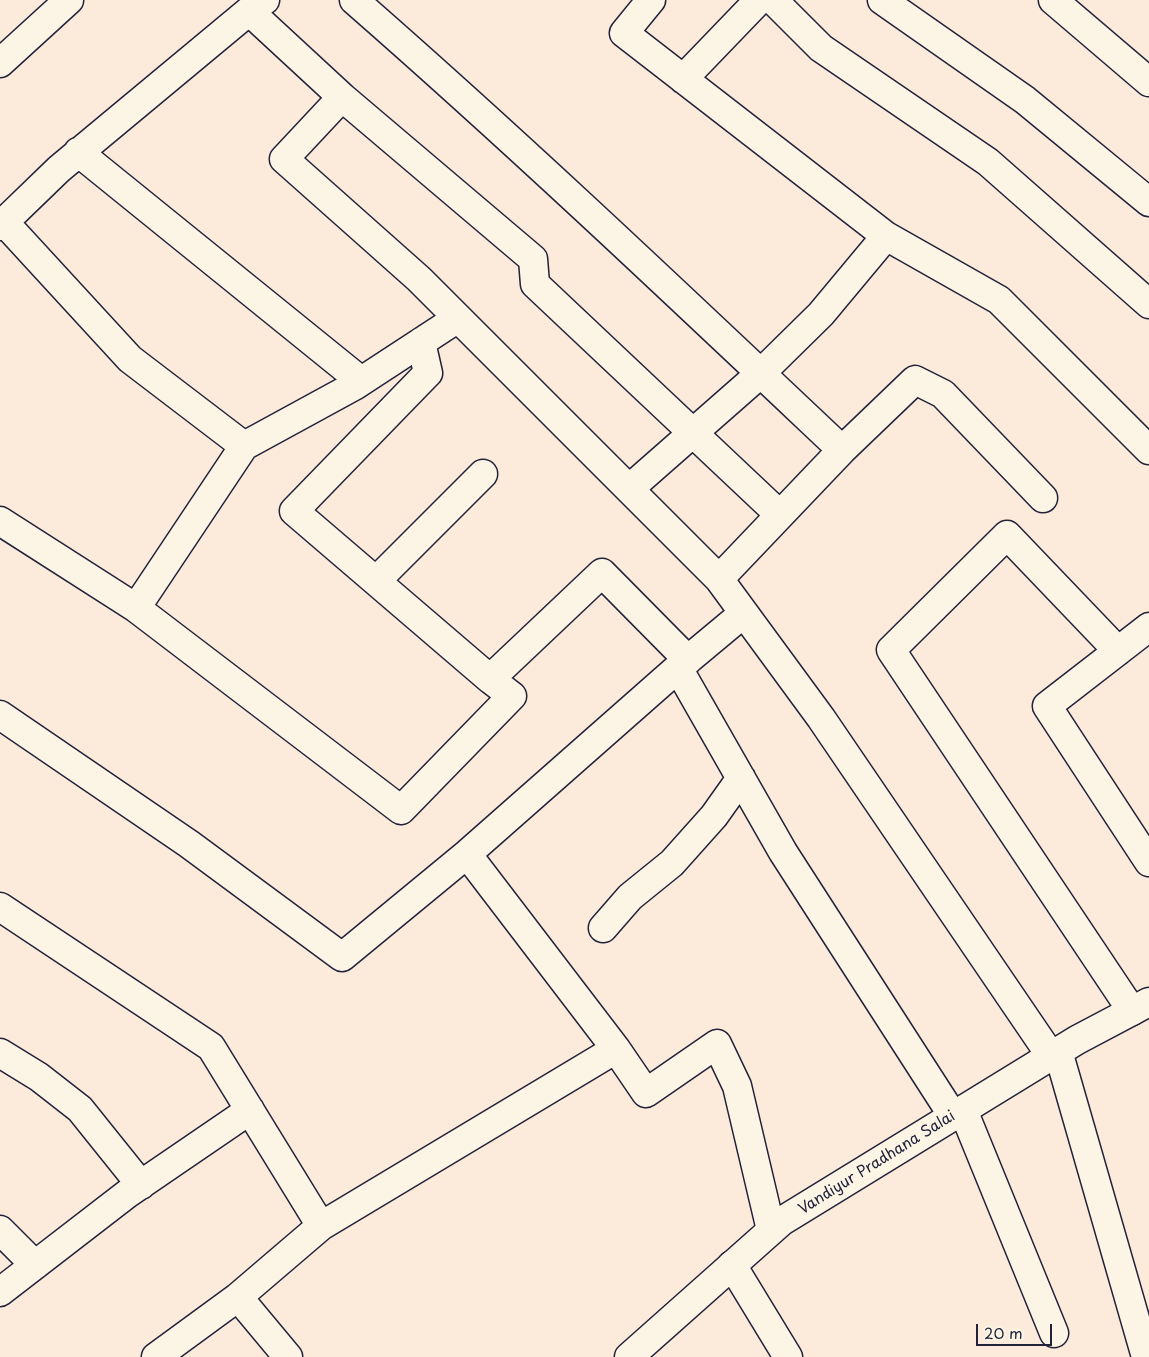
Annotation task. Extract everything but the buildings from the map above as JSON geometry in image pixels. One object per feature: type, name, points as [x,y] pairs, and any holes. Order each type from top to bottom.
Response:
[{"type":"street","points":[[0,63],[69,0]]},
{"type":"street","points":[[354,0],[444,78],[614,234],[842,450]]},
{"type":"street","points":[[651,0],[624,33],[886,236],[999,300],[1149,450]]},
{"type":"street","points":[[683,79],[759,0]]},
{"type":"street","points":[[773,0],[821,48],[988,162],[1149,304]]},
{"type":"street","points":[[882,0],[1026,100],[1149,202]]},
{"type":"street","points":[[1053,0],[1149,82]]},
{"type":"street","points":[[244,446],[130,359],[2,224],[78,152],[261,3],[342,97],[533,259],[535,284],[780,515]]},
{"type":"street","points":[[342,97],[284,159],[419,279],[719,579],[821,718],[1055,1053],[1146,1357]]},
{"type":"street","points":[[78,152],[361,381]]},
{"type":"street","points":[[629,489],[761,373],[821,314],[886,236]]},
{"type":"street","points":[[136,608],[244,446],[361,381],[458,318]]},
{"type":"street","points":[[0,521],[136,608],[401,810],[512,696],[294,511],[428,372],[421,342]]},
{"type":"street","points":[[719,579],[842,450],[915,380],[943,394],[1043,498]]},
{"type":"street","points":[[376,581],[483,474]]},
{"type":"street","points":[[1118,651],[1007,535],[890,650],[1141,1006]]},
{"type":"street","points":[[490,679],[602,573],[683,664],[741,778],[783,852],[958,1113],[1054,1334]]},
{"type":"street","points":[[0,715],[189,844],[342,957],[467,854],[683,664],[744,614]]},
{"type":"street","points":[[1149,627],[1047,706],[1149,862]]},
{"type":"street","points":[[602,928],[630,897],[672,863],[714,816],[741,778]]},
{"type":"street","points":[[467,854],[616,1049],[646,1093],[717,1044],[737,1086],[771,1230]]},
{"type":"street","points":[[0,907],[211,1047],[321,1226]]},
{"type":"street","name":"Vandiyur Pradhana Salai","points":[[629,1357],[782,1221],[1055,1053],[1141,1006]]},
{"type":"street","points":[[156,1357],[238,1297],[321,1226],[616,1049]]},
{"type":"street","points":[[0,1053],[39,1077],[80,1109],[141,1185]]},
{"type":"street","points":[[0,1292],[141,1185],[250,1110]]},
{"type":"street","points":[[0,1230],[36,1265]]},
{"type":"street","points":[[732,1265],[788,1357]]},
{"type":"street","points":[[238,1297],[288,1357]]}]
